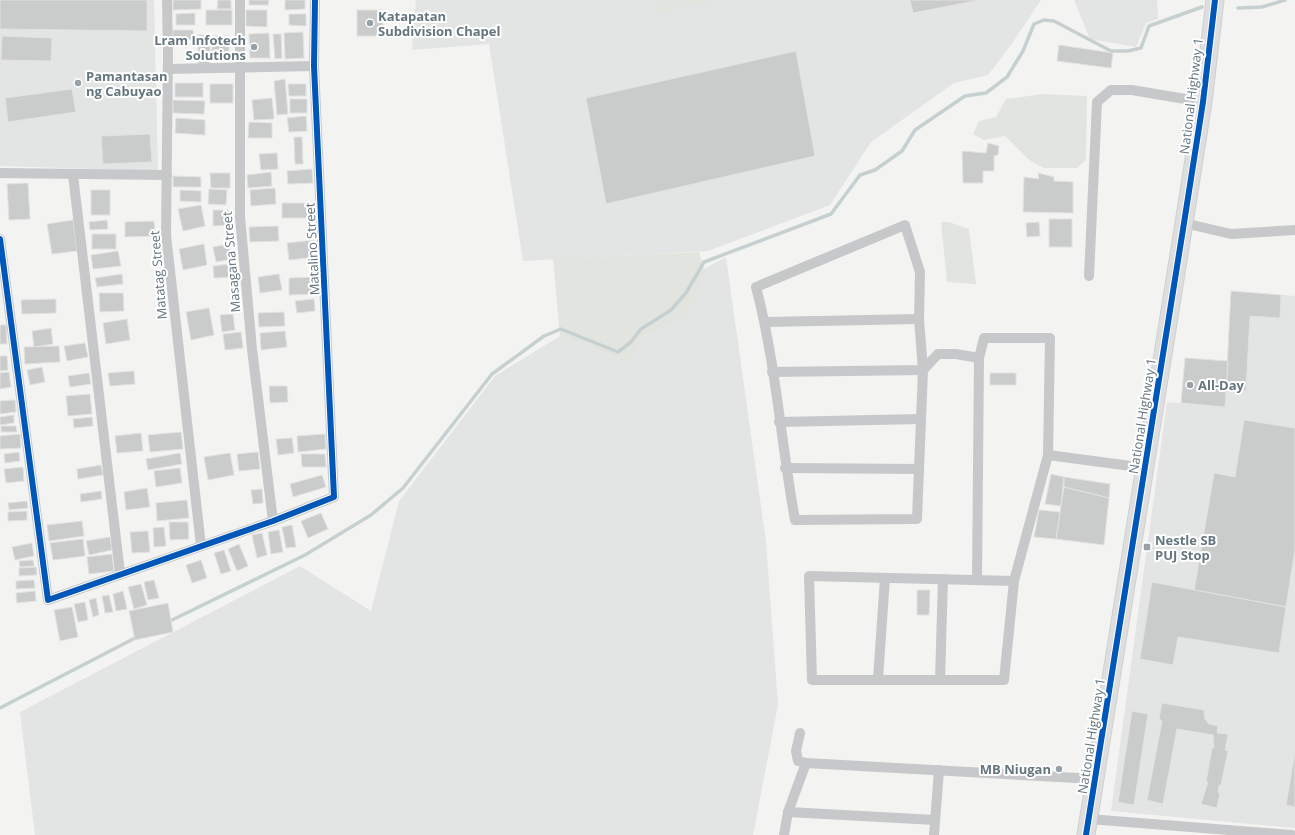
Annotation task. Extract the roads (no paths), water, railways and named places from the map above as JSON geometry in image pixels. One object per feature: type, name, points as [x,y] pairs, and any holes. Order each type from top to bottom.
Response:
[{"type":"highway","name":"National Highway 1","points":[[1087,827],[1146,468],[1203,102],[1214,0]]},
{"type":"street","name":"Matatag Street","points":[[167,0],[168,69],[166,235],[201,546]]},
{"type":"street","name":"Masagana Street","points":[[240,0],[240,217],[252,349],[273,521]]},
{"type":"street","name":"Matalino Street","points":[[273,521],[334,497],[314,66],[315,0]]},
{"type":"street","points":[[168,69],[314,66]]},
{"type":"street","points":[[1089,276],[1097,102],[1111,90],[1132,90],[1203,102]]},
{"type":"street","points":[[0,174],[167,175]]},
{"type":"street","points":[[73,175],[120,573]]},
{"type":"street","points":[[1184,223],[1231,234],[1295,230]]},
{"type":"street","points":[[905,225],[920,272],[920,319],[923,370],[917,519],[795,520],[785,468],[765,322],[756,287],[905,225]]},
{"type":"street","points":[[0,239],[48,600],[120,573],[273,521]]},
{"type":"street","points":[[765,322],[920,319]]},
{"type":"street","points":[[977,580],[979,358],[984,338],[1050,338],[1048,455],[1014,581],[1004,680],[812,680],[809,576],[1014,581]]},
{"type":"street","points":[[772,372],[923,370],[938,354],[956,354],[979,358]]},
{"type":"street","points":[[779,422],[922,419]]},
{"type":"street","points":[[1048,455],[1146,468]]},
{"type":"street","points":[[785,468],[919,469]]},
{"type":"street","points":[[878,679],[885,578]]},
{"type":"street","points":[[940,680],[943,580]]},
{"type":"street","points":[[800,733],[796,751],[798,761],[1095,779]]},
{"type":"street","points":[[784,835],[788,812],[806,762]]},
{"type":"street","points":[[934,835],[939,770]]},
{"type":"street","points":[[788,812],[935,820]]},
{"type":"street","points":[[1087,827],[1292,835]]},
{"type":"waterway","points":[[1238,8],[1262,7],[1285,0]]},
{"type":"waterway","points":[[168,622],[305,555],[371,515],[403,488],[492,374],[544,336],[561,329],[618,352],[631,342],[641,329],[671,310],[686,293],[704,262],[831,214],[860,175],[875,170],[902,151],[915,130],[965,96],[986,93],[1007,77],[1023,51],[1034,24],[1044,20],[1054,21],[1111,51],[1128,51],[1141,48],[1149,26],[1202,7]]},
{"type":"waterway","points":[[0,708],[139,636]]},
{"type":"place","name":"Katapatan Subdivision Chapel","points":[[370,23]]},
{"type":"place","name":"Lram Infotech Solutions","points":[[254,47]]},
{"type":"place","name":"Pamantasan ng Cabuyao","points":[[78,83]]},
{"type":"place","name":"All-Day","points":[[1190,385]]},
{"type":"place","name":"Nestle SB PUJ Stop","points":[[1147,547]]},
{"type":"place","name":"MB Niugan","points":[[1059,769]]}]
